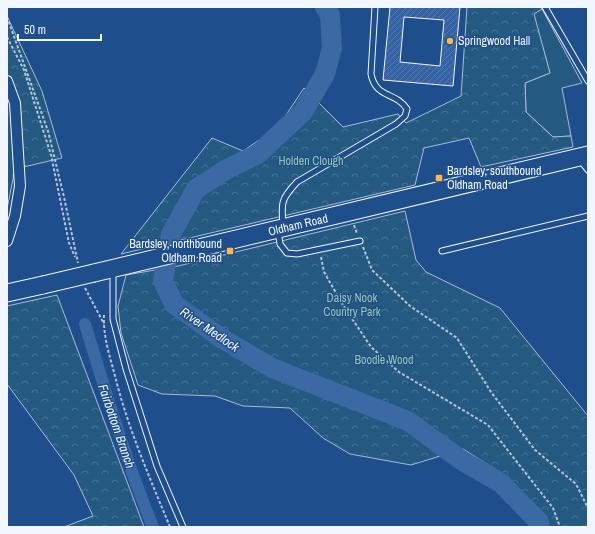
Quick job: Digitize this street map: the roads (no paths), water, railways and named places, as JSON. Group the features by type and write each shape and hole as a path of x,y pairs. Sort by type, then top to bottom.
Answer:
{"highway":[{"name":"Oldham Road","path":"7,293 86,276 121,266 348,213 585,161"}],"street":[{"path":"7,81 15,103 20,186 15,216 7,241"}],"lane":[{"path":"360,241 297,254 286,253 280,244 280,229 282,206 286,193 297,182 396,124 405,116 407,109 403,103 381,92 373,82 371,74 375,7"},
{"path":"545,7 588,81"},
{"path":"442,251 588,216"},
{"path":"121,266 114,319 126,368 157,466 183,527"}],"waterway":[{"name":"River Medlock","path":"325,7 330,15 332,48 325,74 303,112 258,154 227,169 196,189 171,234 163,281 174,304 221,338 272,368 408,421 461,460 501,483 539,522 540,527"},
{"name":"Fairbottom Branch","path":"85,324 125,452 153,527"}],"place":[{"name":"Springwood Hall","path":"450,41"},
{"name":"Bardsley, southbound Oldham Road","path":"439,178"},
{"name":"Bardsley, northbound Oldham Road","path":"230,251"}],"park label":[{"name":"Holden Clough","path":"311,161"},
{"name":"Daisy Nook Country Park","path":"352,305"},
{"name":"Boodle Wood","path":"384,360"}]}
